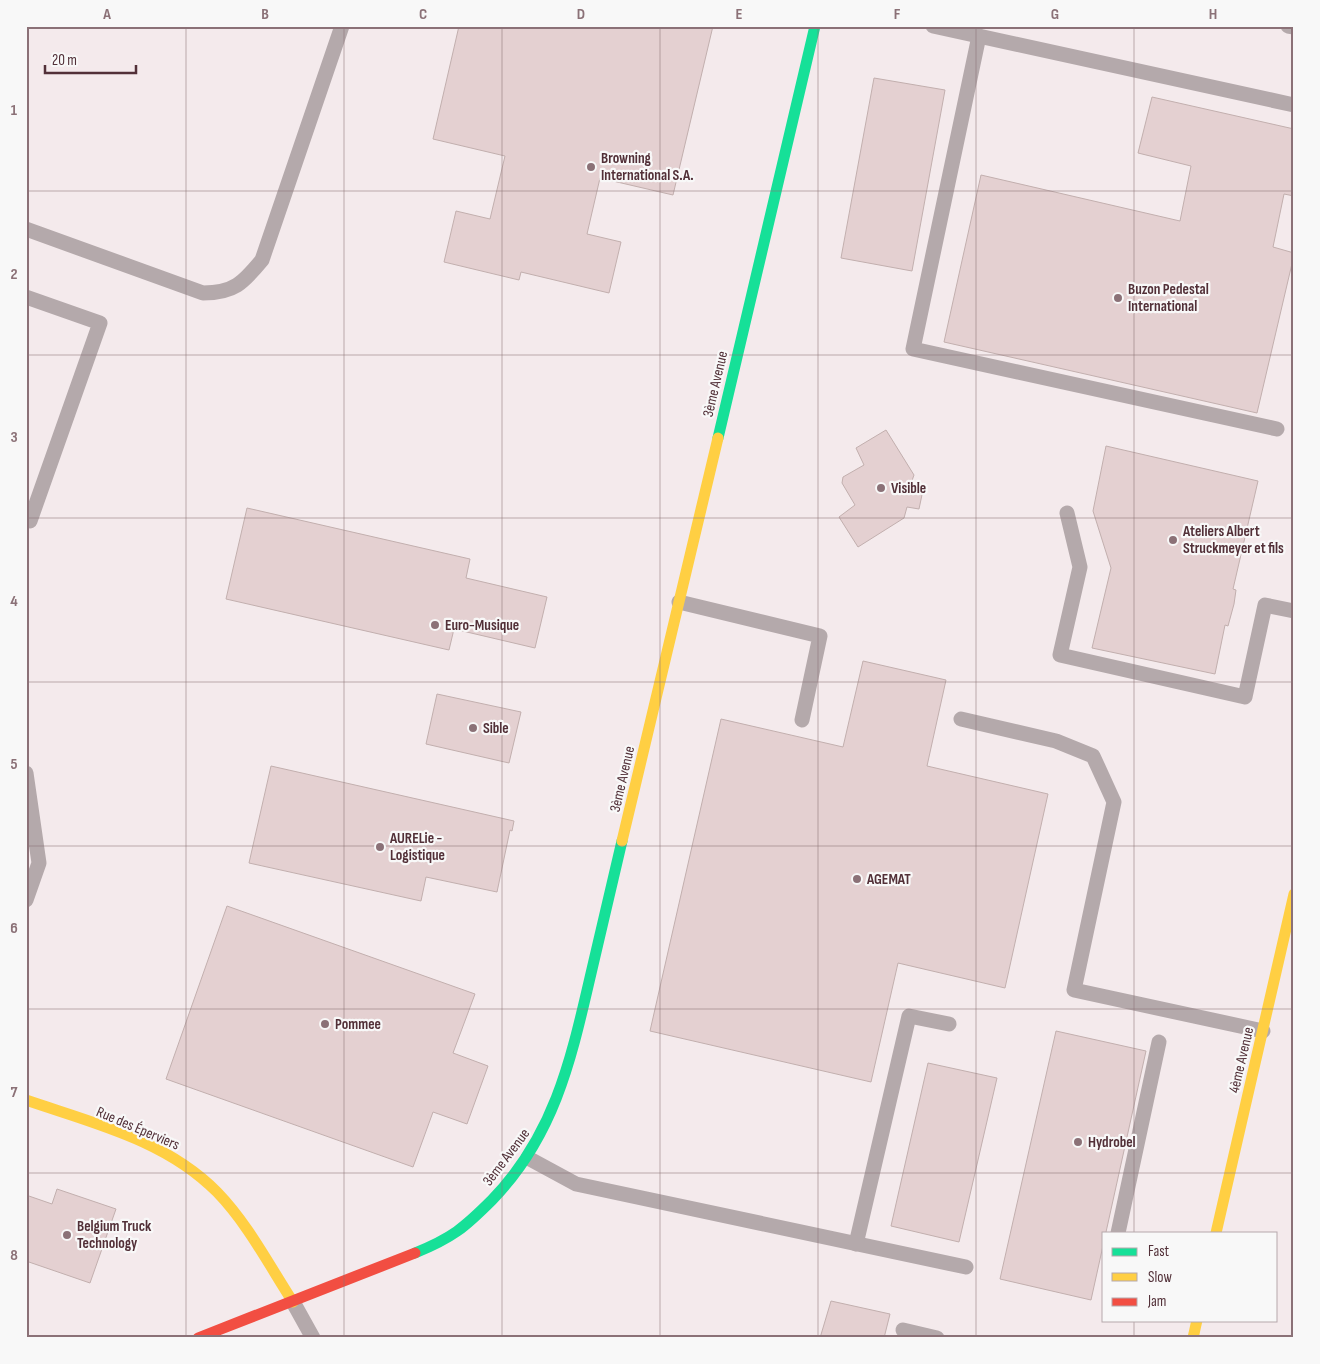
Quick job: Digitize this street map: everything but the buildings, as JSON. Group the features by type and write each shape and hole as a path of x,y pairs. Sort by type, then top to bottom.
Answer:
{"street":[{"name":"3ème Avenue","path":"198,1338 424,1249 461,1231 500,1193 528,1158 548,1124 562,1089 573,1050 815,26"},
{"name":"4ème Avenue","path":"1216,1232 1294,894"},
{"name":"Rue des Éperviers","path":"26,1100 131,1137 188,1167 217,1191 293,1302"},
{"path":"1193,1338 1197,1322"}],"lane":[{"path":"26,229 203,293 221,293 243,283 262,260 342,26"},
{"path":"934,26 1294,105"},
{"path":"1288,26 1294,28"},
{"path":"980,36 914,349 1277,429"},
{"path":"26,297 100,324 30,520 26,519"},
{"path":"1067,513 1080,568 1060,655 1245,697 1265,605 1294,611"},
{"path":"679,602 820,636 802,720"},
{"path":"960,718 1056,741 1092,756 1114,802 1074,990 1263,1031"},
{"path":"26,773 38,863 26,900"},
{"path":"856,1244 909,1016 949,1024"},
{"path":"1118,1232 1159,1042"},
{"path":"528,1158 576,1184 966,1267"},
{"path":"293,1302 313,1338"},
{"path":"903,1330 937,1338"}],"traffic: fast":[{"path":"718,438 815,26"},
{"path":"415,1253 457,1231 492,1200 513,1176 530,1151 544,1125 556,1098 574,1042 622,841"}],"traffic: slow":[{"path":"622,841 718,438"},
{"path":"1216,1232 1294,894"},
{"path":"26,1100 128,1135 152,1146 197,1174 217,1192 239,1217 293,1302"},
{"path":"1193,1338 1197,1322"}],"traffic: jam":[{"path":"198,1338 415,1253"}],"place":[{"name":"Browning International S.A.","path":"591,167"},
{"name":"Buzon Pedestal International","path":"1118,298"},
{"name":"Visible","path":"881,488"},
{"name":"Ateliers Albert Struckmeyer et fils","path":"1173,540"},
{"name":"Euro-Musique","path":"435,625"},
{"name":"Sible","path":"473,728"},
{"name":"AURELie - Logistique","path":"380,847"},
{"name":"AGEMAT","path":"857,879"},
{"name":"Pommee","path":"325,1024"},
{"name":"Hydrobel","path":"1078,1142"},
{"name":"Belgium Truck Technology","path":"67,1235"}]}
